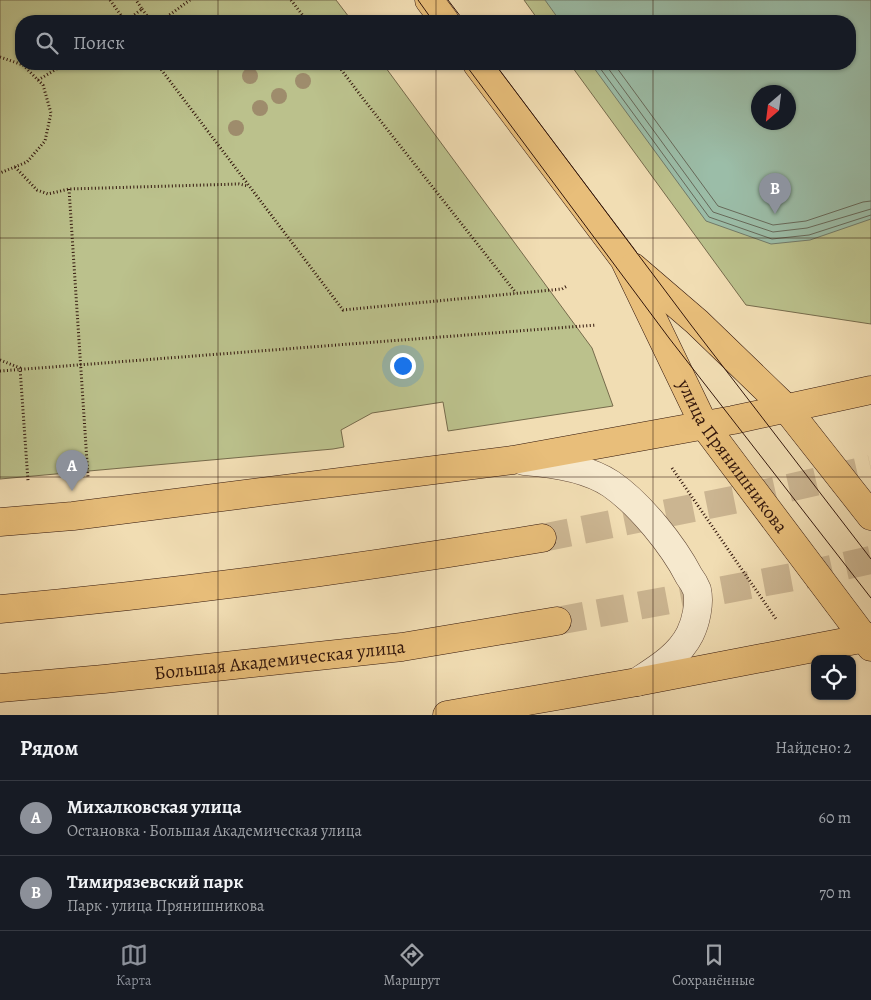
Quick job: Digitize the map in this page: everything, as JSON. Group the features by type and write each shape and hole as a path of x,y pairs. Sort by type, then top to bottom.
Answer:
{"main road":[{"path":"429,0 440,15"},
{"name":"улица Прянишникова","path":"482,70 624,259 704,425 869,641"},
{"name":"улица Прянишникова","path":"624,259 697,322 786,408 871,516"},
{"path":"0,522 73,516 513,460 704,425 871,390"},
{"path":"0,609 96,600 398,562 542,538"},
{"name":"Большая Академическая улица","path":"0,688 104,680 402,647 558,621"},
{"path":"447,715 869,641"}],"street":[{"path":"513,460 550,463 578,469 610,483 652,523 681,561 697,590 697,611 690,634 671,659 637,682"}],"path":[{"path":"110,0 121,15"},
{"path":"136,0 146,15"},
{"path":"169,15 190,0"},
{"path":"291,0 302,15"},
{"path":"134,15 142,9"},
{"path":"0,57 15,62"},
{"path":"0,173 27,162 45,141 51,113 43,85 28,70"},
{"path":"38,80 55,70"},
{"path":"162,70 343,310 516,294 562,289 567,286"},
{"path":"342,70 516,294"},
{"path":"15,167 37,190 48,194 69,189 239,184 249,186"},
{"path":"69,189 88,477"},
{"path":"0,371 596,325"},
{"path":"0,360 20,368"},
{"path":"20,368 28,481"},
{"path":"667,461 779,624"}],"shaded area":[{"path":"0,0 336,0 347,15 15,15 15,70 387,70 592,348 613,406 448,431 443,402 372,413 341,430 344,447 333,449 0,479"},
{"path":"524,0 871,0 871,324 746,305 574,70 856,70 856,15 535,15"}],"water":[{"path":"545,0 871,0 871,219 810,240 771,244 706,221 595,70 856,70 856,15 556,15"}],"tunnel":[{"path":"542,538 753,496 871,469"},
{"path":"557,621 809,574 871,560"}],"tram line":[{"path":"418,0 429,15"},
{"path":"448,0 459,15"},
{"path":"469,70 669,338 871,598"},
{"path":"500,70 691,325 871,559"}],"place":[{"name":"Тимирязевский парк","path":"775,214"},
{"name":"Михалковская улица","path":"72,491"}]}
